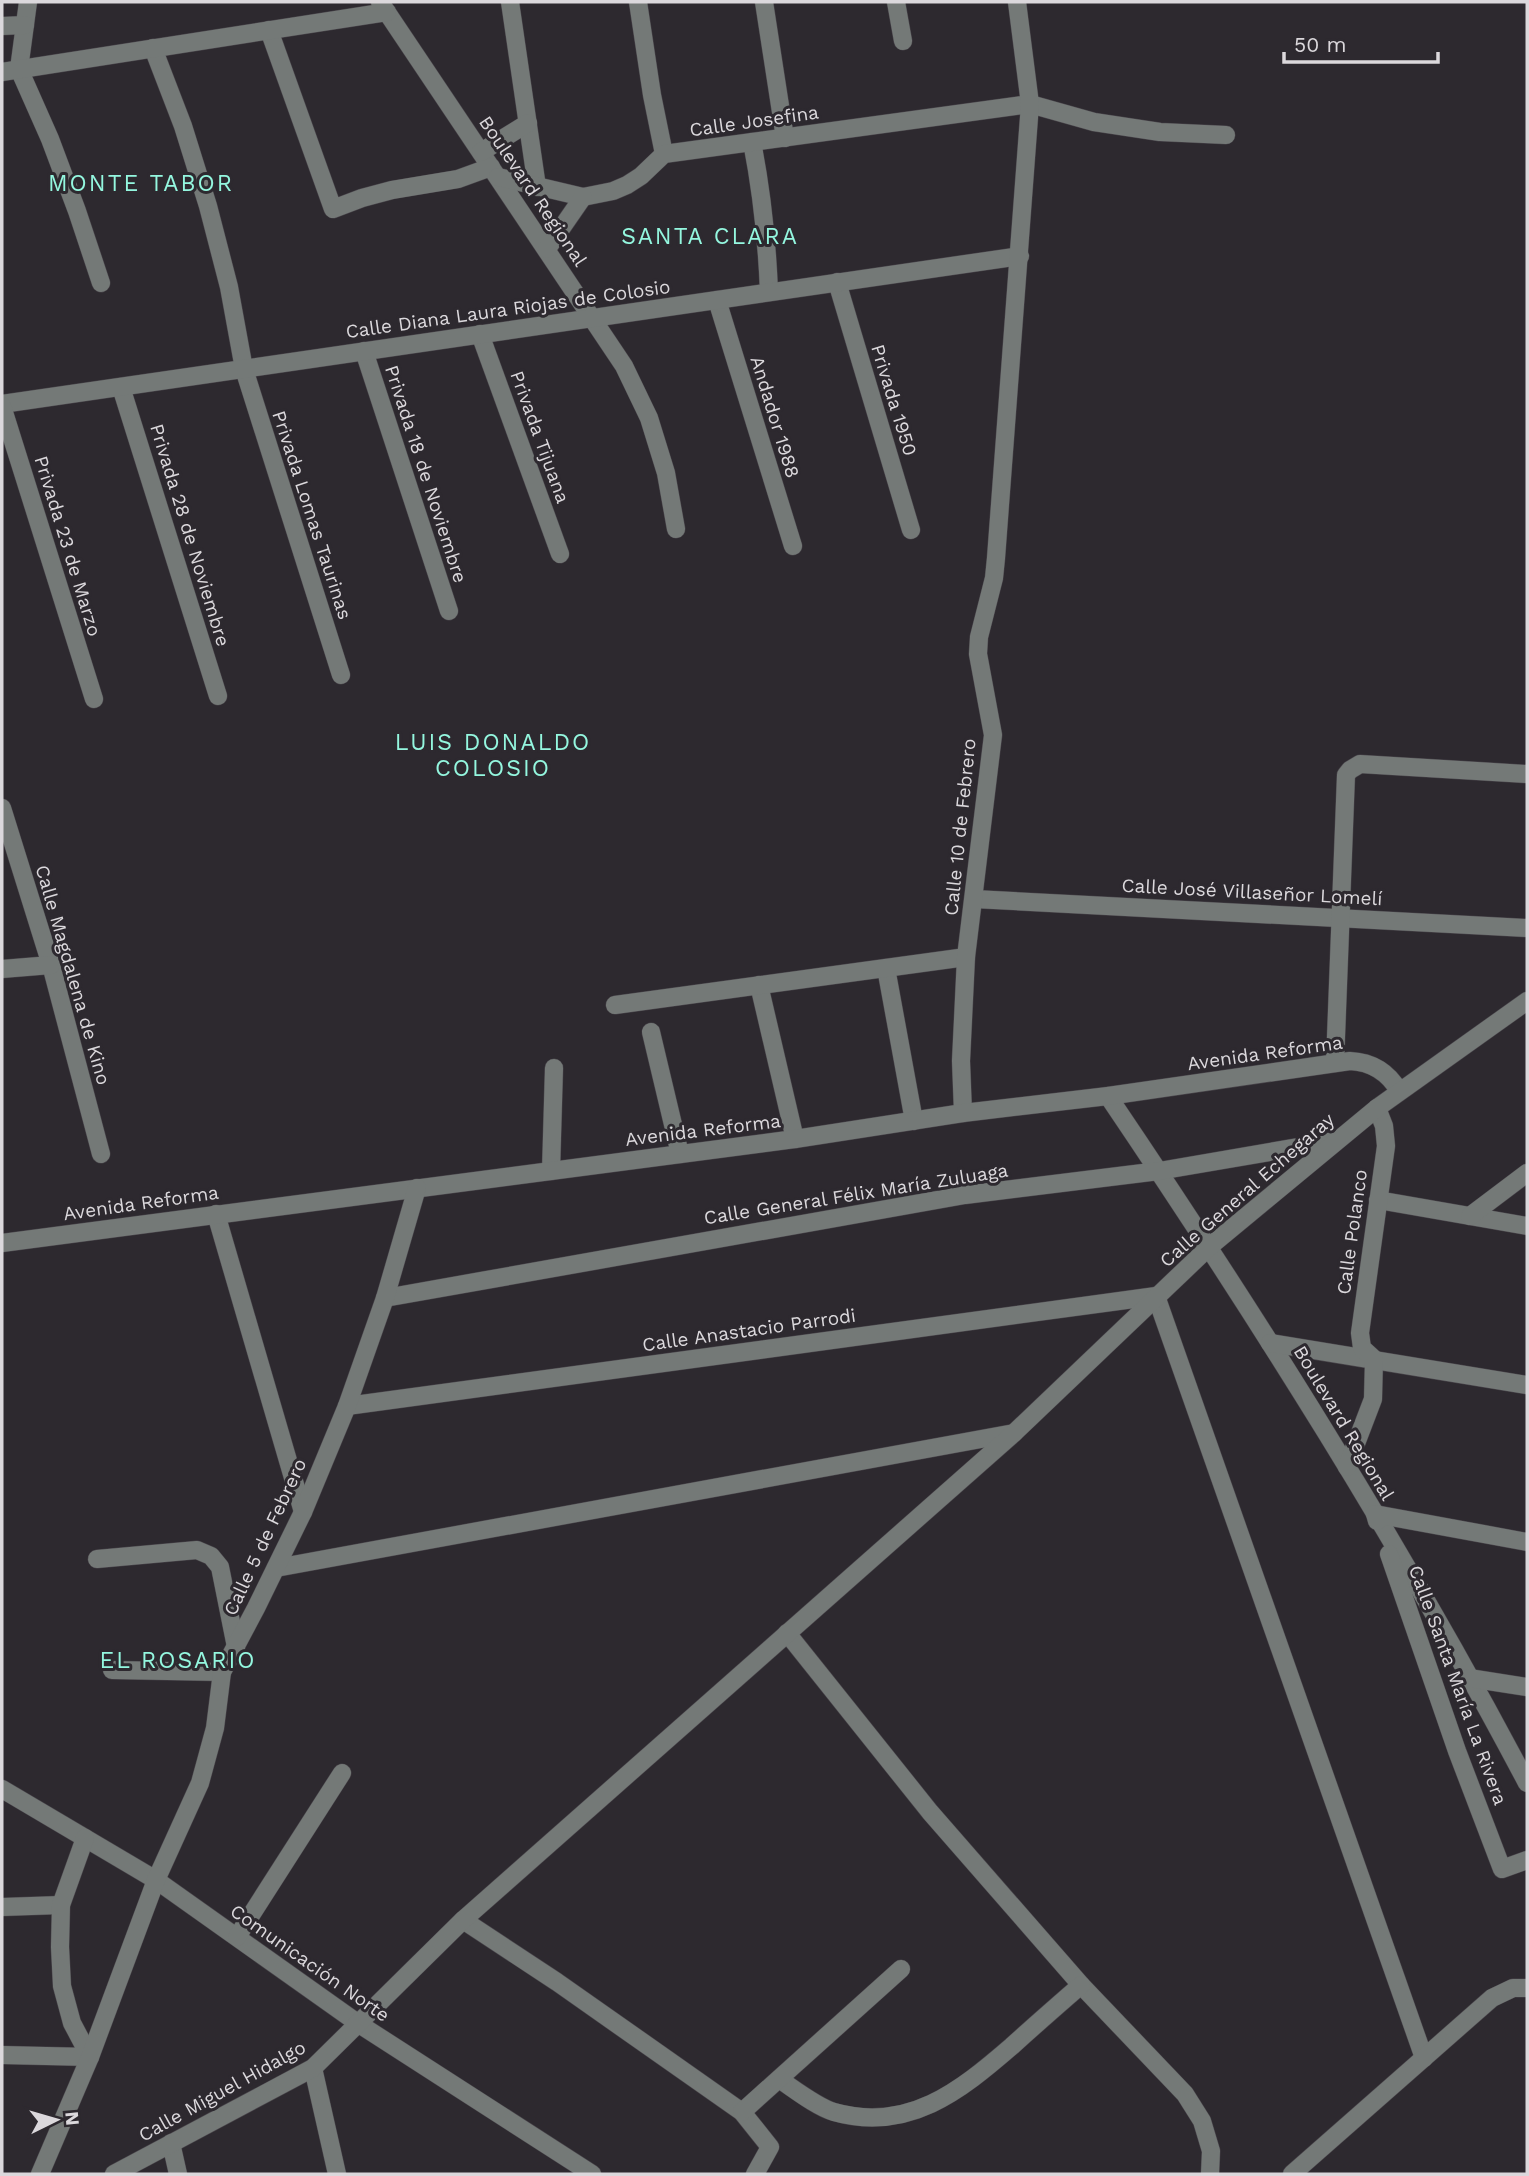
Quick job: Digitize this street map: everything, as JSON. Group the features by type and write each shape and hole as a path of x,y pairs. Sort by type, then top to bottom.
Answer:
{"street":[{"path":"28,2 25,24 10,71 50,139 101,283"},
{"path":"510,2 537,187"},
{"path":"270,30 333,209 392,190 495,172 537,187 583,197 613,191 628,184 653,166 664,154 638,2"},
{"path":"764,2 785,138"},
{"path":"896,2 903,41"},
{"name":"Calle 10 de Febrero","path":"963,1113 961,1048 966,957 993,736 978,646 994,578 1030,104 1017,2"},
{"path":"10,71 270,30 383,7"},
{"name":"Boulevard Regional","path":"383,7 624,366 649,418 666,473 676,529"},
{"path":"2,26 25,24"},
{"name":"Privada Lomas Taurinas","path":"153,48 183,127 208,206 229,287 244,369 341,675"},
{"path":"1030,104 1107,124 1160,132 1226,135"},
{"name":"Calle Josefina","path":"664,154 1030,104"},
{"path":"481,152 528,123"},
{"path":"752,142 762,191 769,292"},
{"path":"547,249 583,197"},
{"name":"Calle Diana Laura Riojas de Colosio","path":"2,405 1020,256"},
{"name":"Privada 1950","path":"837,282 911,530"},
{"name":"Andador 1988","path":"717,300 793,546"},
{"name":"Privada Tijuana","path":"480,334 560,554"},
{"name":"Privada 18 de Noviembre","path":"364,351 449,611"},
{"name":"Privada 28 de Noviembre","path":"121,387 218,696"},
{"name":"Privada 23 de Marzo","path":"2,405 94,699"},
{"path":"1335,1063 1345,780 1350,770 1360,764 1527,774"},
{"name":"Calle Magdalena de Kino","path":"2,807 51,965 101,1154"},
{"name":"Calle José Villaseñor Lomelí","path":"974,899 1527,928"},
{"path":"615,1005 966,957"},
{"path":"2,970 51,965"},
{"path":"886,968 914,1121"},
{"path":"760,985 795,1139"},
{"name":"Calle General Echegaray","path":"787,1633 1014,1433 1209,1247 1377,1108 1527,1001"},
{"path":"651,1032 680,1154"},
{"name":"Avenida Reforma","path":"2,1243 795,1139 963,1113 1108,1096 1335,1063 1357,1062 1372,1066 1390,1079 1399,1091"},
{"path":"551,1171 554,1068"},
{"name":"Boulevard Regional","path":"1108,1096 1209,1247 1347,1467 1526,1780"},
{"name":"Calle Polanco","path":"1374,1359 1362,1348 1360,1334 1385,1146 1384,1126 1377,1108"},
{"name":"Calle General Félix María Zuluaga","path":"385,1298 965,1195 1159,1171 1336,1140"},
{"path":"1470,1216 1527,1173"},
{"name":"Calle 5 de Febrero","path":"40,2174 90,2057 156,1880 200,1783 215,1728 222,1672 303,1512 347,1406 385,1298 417,1188"},
{"path":"1378,1200 1527,1226"},
{"path":"216,1214 303,1512"},
{"path":"1156,1296 1424,2058"},
{"name":"Calle Anastacio Parrodi","path":"347,1406 1156,1296"},
{"path":"1270,1343 1527,1385"},
{"path":"1347,1467 1373,1399 1374,1359"},
{"path":"276,1568 1014,1433"},
{"path":"1375,1514 1527,1542"},
{"name":"Calle Santa María La Rivera","path":"1375,1514 1457,1751 1502,1869 1527,1860"},
{"path":"97,1559 197,1550 211,1556 220,1567 236,1647"},
{"path":"787,1633 930,1812 1081,1985 1185,2094 1202,2121 1211,2151 1210,2174"},
{"name":"Calle Miguel Hidalgo","path":"114,2174 313,2068 463,1920 787,1633"},
{"path":"112,1670 222,1672"},
{"path":"1469,1678 1527,1687"},
{"path":"237,1937 342,1773"},
{"name":"Comunicación Norte","path":"2,1789 156,1880 359,2024 592,2174"},
{"path":"2,2055 90,2057 72,2023 62,1986 60,1947 61,1905 85,1838"},
{"path":"2,1907 61,1905"},
{"path":"463,1920 742,2112 770,2147 755,2174"},
{"path":"742,2112 901,1969"},
{"path":"779,2079 831,2111 863,2118 897,2116 947,2097 977,2076 1081,1985"},
{"path":"1292,2174 1492,1998 1513,1988 1527,1988"},
{"path":"313,2068 337,2174"},
{"path":"171,2143 178,2174"}],"district":[{"name":"MONTE TABOR","path":"141,183"},
{"name":"SANTA CLARA","path":"710,236"},
{"name":"LUIS DONALDO COLOSIO","path":"493,755"},
{"name":"EL ROSARIO","path":"178,1660"}]}
